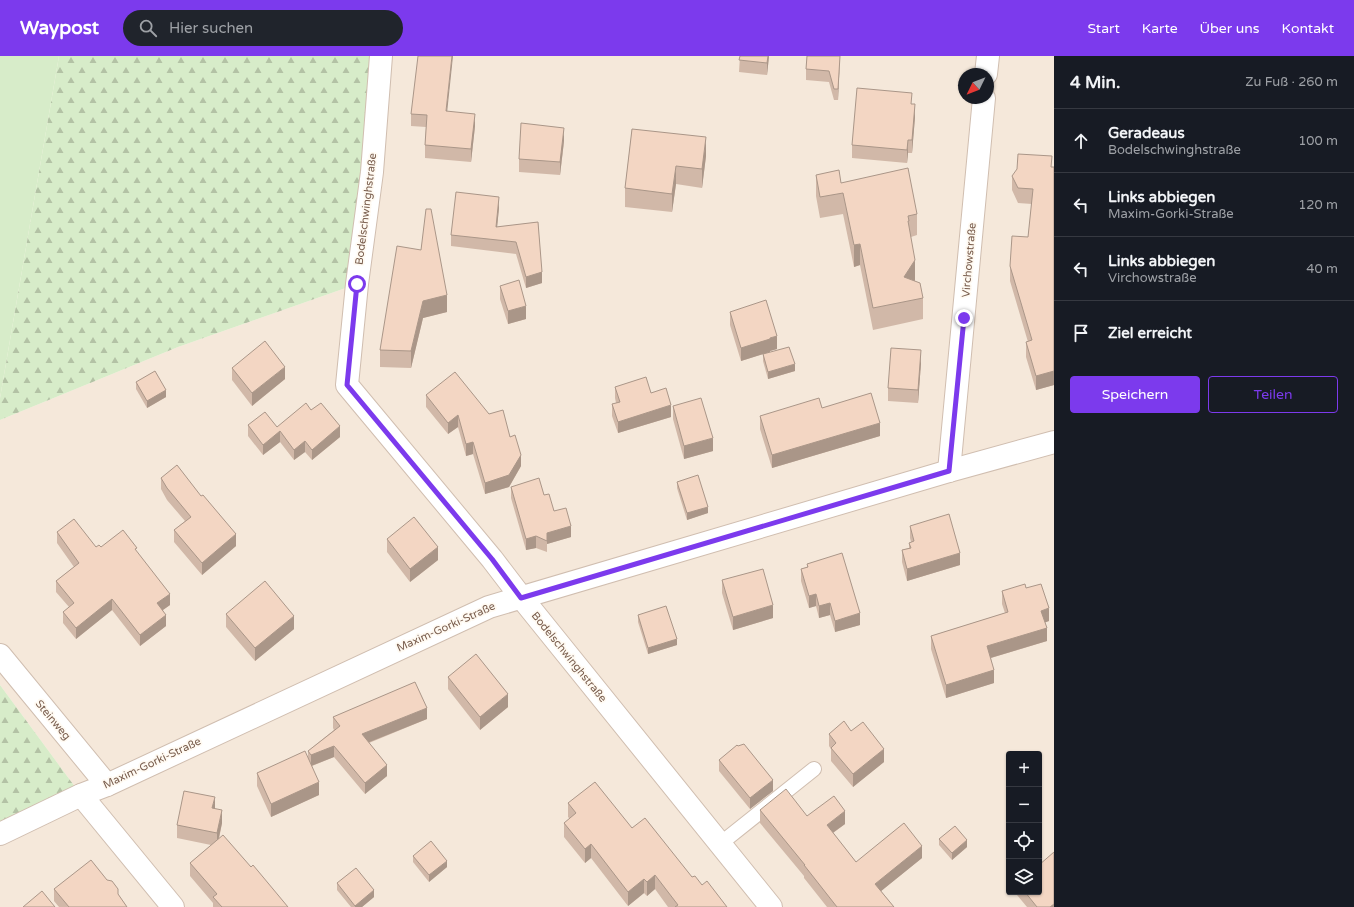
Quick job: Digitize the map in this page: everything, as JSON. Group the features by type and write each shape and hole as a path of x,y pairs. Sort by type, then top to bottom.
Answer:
{"street":[{"name":"Bodelschwinghstraße","path":"381,56 372,172 357,284 347,385 492,559 521,598 771,907"},
{"path":"987,68 988,56"},
{"name":"Virchowstraße","path":"949,471 983,104"},
{"name":"Maxim-Gorki-Straße","path":"0,834 489,606 521,598 949,471 1054,442"},
{"name":"Steinweg","path":"0,655 107,785"},
{"path":"81,795 173,907"}],"lane":[{"path":"720,844 814,769"}],"shaded area":[{"path":"381,56 1054,56 1054,907 0,907 0,834 81,795 0,685 0,420 178,347 357,284"}],"green space":[{"path":"0,56 59,56 0,398"},
{"path":"59,56 381,56 357,284 178,347 0,420 0,398"},
{"path":"0,685 81,795 0,834"}],"building":[{"path":"418,56 452,56 446,111 475,114 471,149 425,145 427,115 411,114"},
{"path":"740,56 768,56 767,63 739,60"},
{"path":"807,56 840,56 838,89 834,89 829,71 806,69"},
{"path":"857,88 912,93 911,104 915,104 912,140 908,140 907,150 852,145"},
{"path":"521,123 564,128 560,162 519,159"},
{"path":"632,129 706,137 702,169 676,166 672,194 625,188"},
{"path":"1018,154 1052,156 1051,167 1054,167 1054,371 1036,376 1026,342 1032,340 1010,266 1012,236 1028,237 1033,189 1018,188 1012,176 1017,169"},
{"path":"908,168 917,214 908,216 915,260 904,277 920,283 923,298 873,308 860,244 854,245 843,193 820,197 816,175 839,170 841,183"},
{"path":"456,192 499,197 496,227 538,222 542,272 526,277 516,242 451,235"},
{"path":"426,209 431,209 447,295 423,301 411,351 380,350 397,246 421,250"},
{"path":"519,280 526,306 508,311 500,286"},
{"path":"766,300 777,336 741,348 730,312"},
{"path":"265,341 285,367 252,393 232,368"},
{"path":"789,347 795,364 768,372 763,354"},
{"path":"891,348 921,350 918,390 888,388"},
{"path":"155,371 166,390 147,401 136,382"},
{"path":"455,372 489,414 503,410 510,437 515,435 521,455 509,475 485,483 473,442 466,444 458,415 448,423 426,395"},
{"path":"646,377 651,393 666,388 671,405 618,422 612,404 620,402 615,387"},
{"path":"871,393 880,423 772,455 760,416 819,398 822,408"},
{"path":"701,398 713,438 684,446 673,406"},
{"path":"306,403 311,410 321,403 340,426 312,450 305,441 294,450 280,431 263,445 248,425 265,412 277,427"},
{"path":"177,465 201,496 203,495 236,534 202,563 174,530 191,517 167,488 161,478"},
{"path":"698,475 708,507 687,513 677,482"},
{"path":"539,478 544,495 549,494 554,511 566,508 571,526 547,533 547,541 536,536 526,539 511,487"},
{"path":"949,514 960,553 907,569 902,550 911,548 909,543 914,541 910,526"},
{"path":"414,517 438,547 410,569 387,539"},
{"path":"74,519 96,547 99,545 101,547 123,530 137,548 135,549 170,594 157,603 166,615 140,635 112,599 76,628 63,612 74,603 56,581 79,563 57,532"},
{"path":"842,553 860,613 835,621 830,603 819,606 816,594 809,596 801,569 808,567 807,564"},
{"path":"763,569 773,605 733,617 722,580"},
{"path":"265,581 294,616 255,648 226,614"},
{"path":"1025,584 1026,588 1041,584 1049,608 1041,611 1047,628 987,646 994,670 946,685 931,636 1008,612 1002,591"},
{"path":"666,606 677,639 648,648 638,615"},
{"path":"476,654 508,694 480,717 448,677"},
{"path":"415,682 427,708 362,734 387,765 365,783 334,746 311,755 308,751 340,726 333,717"},
{"path":"844,721 851,731 863,722 884,749 853,774 831,748 836,743 829,734"},
{"path":"744,744 773,780 750,798 719,760 737,745"},
{"path":"305,751 319,782 271,804 257,773"},
{"path":"595,782 632,828 645,818 692,877 695,876 702,885 707,881 727,907 675,907 678,905 655,875 647,882 644,879 628,892 591,844 585,849 564,823 576,813 568,803"},
{"path":"786,789 807,816 834,796 845,811 827,825 856,862 904,823 922,846 875,884 894,907 837,907 760,810"},
{"path":"184,791 215,797 212,808 222,810 217,833 177,825"},
{"path":"955,826 967,840 952,853 939,839"},
{"path":"223,835 251,867 253,865 288,907 222,907 213,897 217,894 190,863"},
{"path":"431,841 447,861 429,875 413,856"},
{"path":"1054,852 1054,904 1050,907 1037,907 1027,895 1042,895 1042,862"},
{"path":"91,860 107,880 112,881 118,889 118,894 127,907 69,907 54,889"},
{"path":"356,868 374,890 355,906 337,883"},
{"path":"42,891 55,907 23,907"}],"route":[{"path":"357,284 347,385 492,559 521,598 949,471 964,318"}]}
